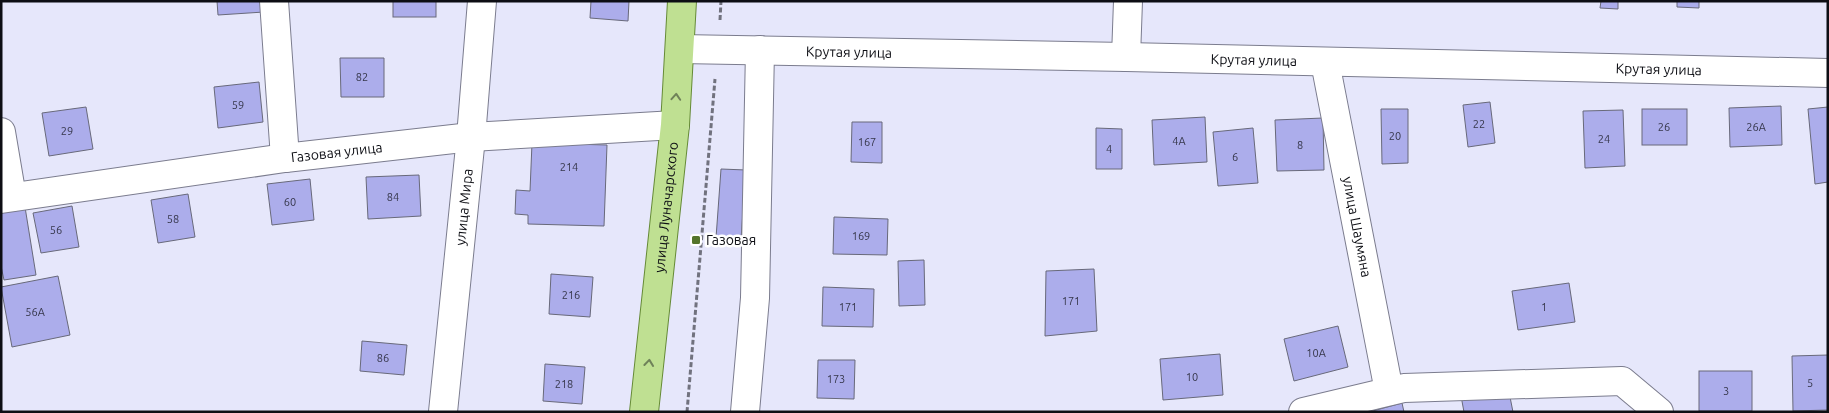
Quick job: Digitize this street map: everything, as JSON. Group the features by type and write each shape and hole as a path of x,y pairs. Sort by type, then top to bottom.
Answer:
{"main road":[{"name":"улица Луначарского","path":"644,412 675,125 682,1"}],"street":[{"path":"274,1 285,158"},
{"name":"улица Мира","path":"443,412 471,137 482,1"},
{"path":"1126,57 1128,1"},
{"name":"Крутая улица","path":"680,49 1828,73"},
{"path":"745,412 755,298 760,50"},
{"name":"улица Шаумяна","path":"1325,62 1389,390"},
{"name":"Газовая улица","path":"7,198 285,158 471,137 675,125"},
{"path":"1,132 7,198"},
{"path":"1303,412 1389,390 1404,388 1622,381 1659,412"}],"path":[{"path":"687,412 721,1"}],"building":[{"path":"217,1 264,1 264,12 218,15"},
{"path":"393,1 436,1 436,17 393,17"},
{"path":"591,1 629,1 628,21 590,18"},
{"path":"1601,1 1618,1 1618,9 1600,8"},
{"path":"1677,1 1699,1 1699,8 1677,7"},
{"path":"340,58 384,58 384,97 341,97"},
{"path":"259,82 263,122 218,128 214,87"},
{"path":"1490,102 1495,143 1468,147 1463,105"},
{"path":"1781,106 1782,145 1730,147 1729,108"},
{"path":"86,107 93,149 49,156 42,113"},
{"path":"1828,107 1828,182 1815,184 1808,109"},
{"path":"1381,109 1408,109 1408,163 1382,164"},
{"path":"1642,109 1687,109 1687,145 1642,145"},
{"path":"1623,110 1625,166 1585,168 1583,111"},
{"path":"1205,117 1207,162 1154,165 1152,120"},
{"path":"1323,118 1324,170 1277,171 1275,120"},
{"path":"852,122 882,122 882,163 851,162"},
{"path":"1096,128 1122,129 1122,169 1096,169"},
{"path":"1253,128 1258,183 1218,186 1213,132"},
{"path":"532,143 607,145 604,226 528,224 528,215 515,214 516,190 530,191"},
{"path":"721,169 746,170 741,239 716,238"},
{"path":"419,175 421,216 368,219 366,177"},
{"path":"310,179 314,220 272,225 267,184"},
{"path":"188,194 195,237 158,243 151,200"},
{"path":"72,206 79,247 41,253 33,213"},
{"path":"25,207 36,275 4,280 1,266 1,212"},
{"path":"834,217 888,219 887,255 833,254"},
{"path":"924,260 925,305 899,306 898,261"},
{"path":"1094,269 1097,331 1045,336 1046,271"},
{"path":"551,274 593,277 590,317 549,314"},
{"path":"58,276 70,335 12,347 1,287"},
{"path":"1569,283 1575,322 1518,330 1512,291"},
{"path":"823,287 874,289 873,327 822,326"},
{"path":"1338,326 1348,367 1294,381 1284,339"},
{"path":"362,341 407,345 404,375 360,371"},
{"path":"1220,354 1223,395 1163,400 1160,359"},
{"path":"1828,355 1828,410 1793,411 1792,356"},
{"path":"818,360 855,360 854,399 817,398"},
{"path":"545,364 585,367 582,404 543,401"},
{"path":"1699,371 1752,371 1752,411 1699,411"},
{"path":"1508,387 1513,412 1464,412 1461,396"},
{"path":"1402,403 1404,412 1369,412"}],"place":[{"name":"Газовая","path":"696,240"}]}
